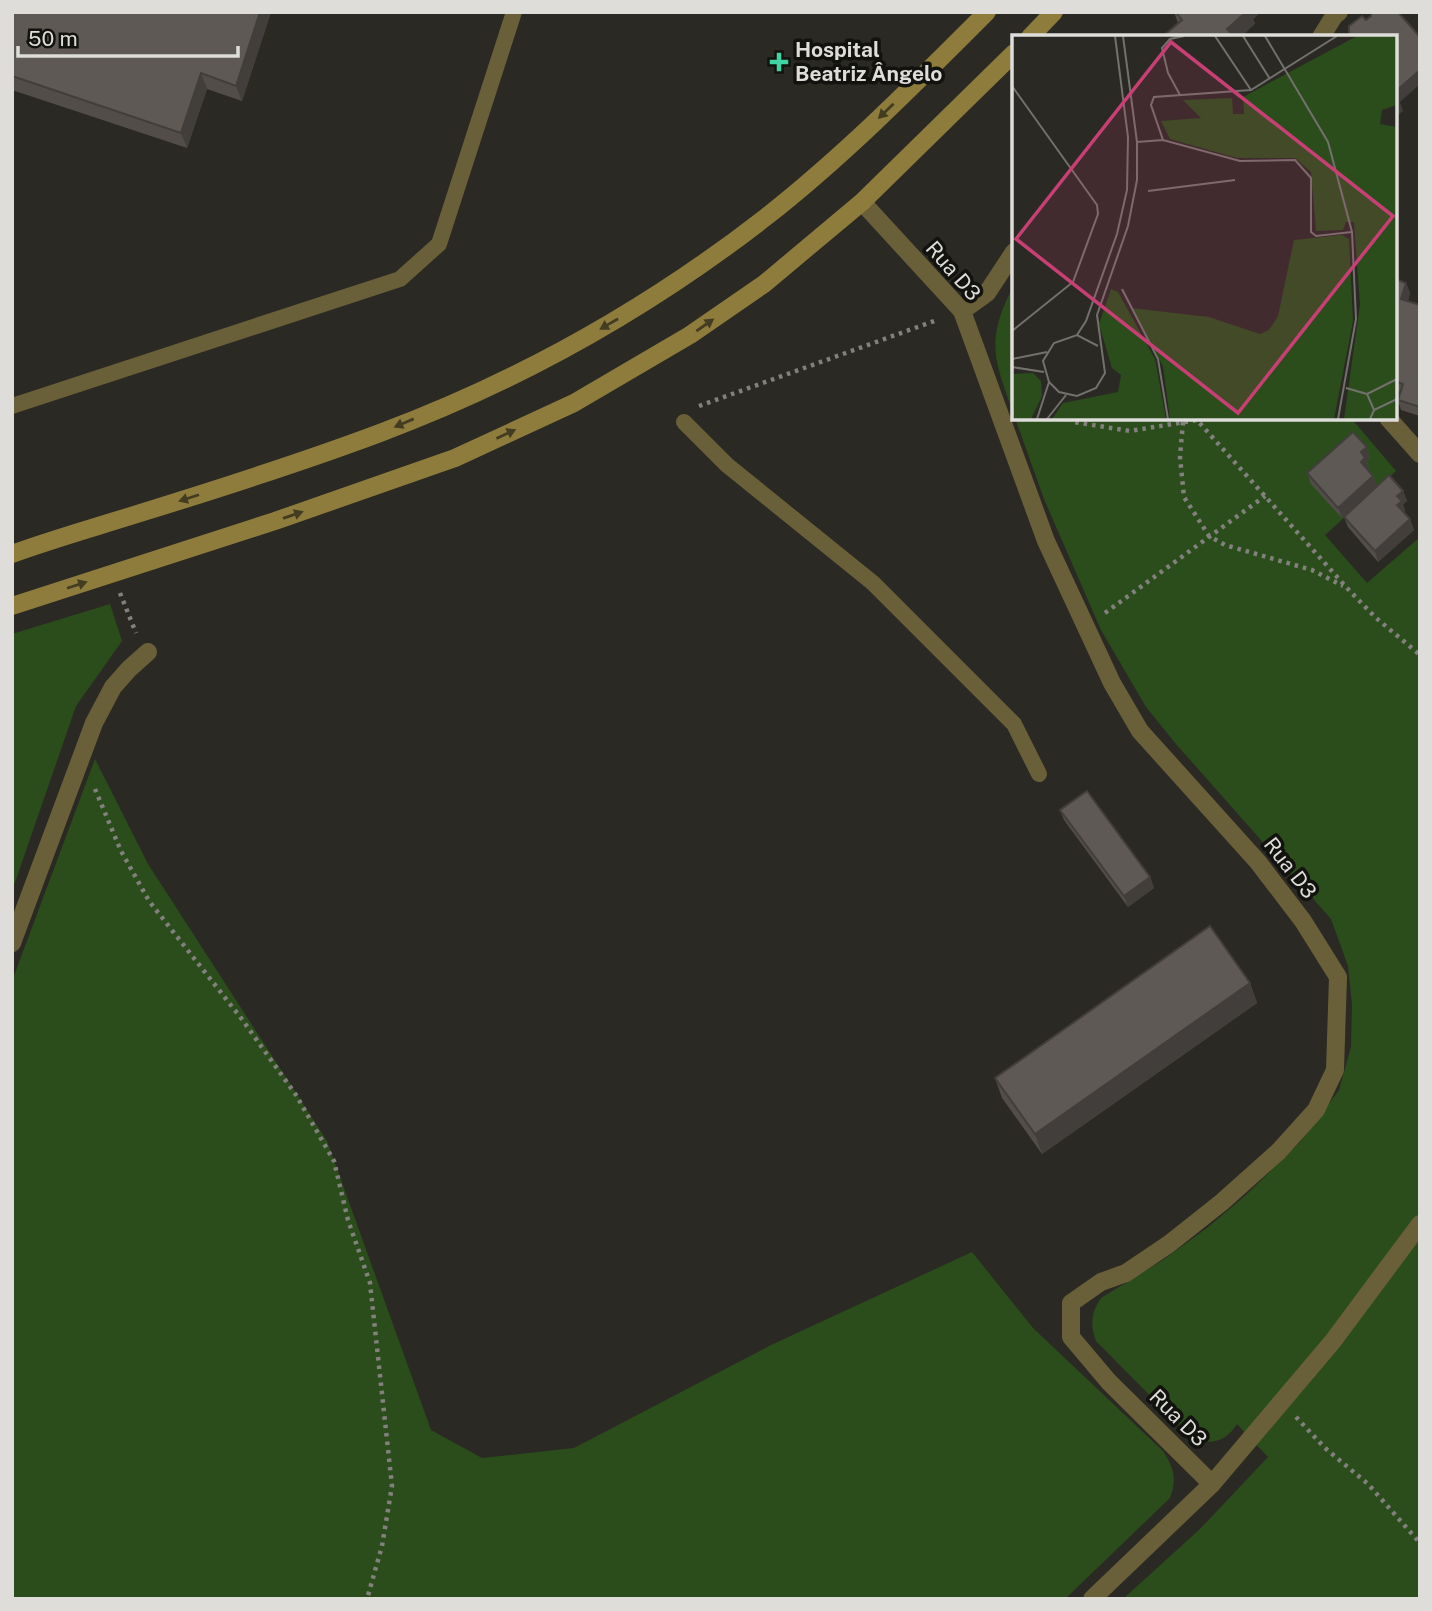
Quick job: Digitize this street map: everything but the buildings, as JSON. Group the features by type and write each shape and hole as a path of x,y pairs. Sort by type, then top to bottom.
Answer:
{"main road":[{"path":"12,554 191,498 381,433 506,380 609,325 713,257 768,215 856,140 987,12"},
{"path":"1032,35 1054,12"},
{"path":"12,606 275,521 455,458 574,403 690,335 764,284 862,202 1012,56"}],"street":[{"path":"1322,35 1339,12"},
{"name":"Rua D3","path":"862,202 962,311 1046,541 1111,683 1140,731 1258,862 1303,921 1338,977 1335,1070 1316,1110 1279,1151 1223,1202 1126,1273 1101,1282 1072,1303 1071,1337 1109,1382 1212,1484"},
{"path":"962,311 987,293 1012,255"},
{"path":"1390,420 1420,453"},
{"path":"12,943 94,723 113,687 128,669 148,652"},
{"path":"1092,1599 1212,1484 1333,1341 1420,1224"}],"lane":[{"path":"12,406 400,279 439,244 514,12"},
{"path":"684,422 727,465 883,593 1014,724 1039,774"}],"path":[{"path":"684,422 687,410 962,311"},
{"path":"1070,420 1130,430 1197,420 1347,588 1375,617 1420,655"},
{"path":"1183,422 1180,457 1184,497 1209,537 1225,545 1312,570 1347,588"},
{"path":"1085,628 1265,496"},
{"path":"112,573 141,644 148,652"},
{"path":"75,770 89,776 121,850 149,901 241,1018 296,1095 334,1161 348,1220 370,1283 392,1486 382,1546 367,1599"},
{"path":"1282,1402 1325,1448 1368,1484 1420,1544"}],"green space":[{"path":"1012,289 1012,408 1001,378 996,350 996,335"},
{"path":"1016,420 1353,420 1396,471 1325,535 1367,583 1420,537 1420,1599 1123,1599 1201,1528 1268,1457 1237,1424 1228,1435 1217,1441 1191,1437 1096,1341 1093,1314 1101,1298 1163,1260 1207,1228 1246,1195 1300,1142 1339,1090 1351,1047 1352,1004 1348,966 1331,919 1146,707 1101,630 1044,499"},
{"path":"110,604 122,641 76,706 12,891 12,634"},
{"path":"95,759 148,864 327,1141 431,1430 482,1458 574,1448 771,1345 972,1252 1033,1328 1163,1451 1173,1474 1170,1498 1065,1599 12,1599 12,981"}],"place":[{"name":"Hospital Beatriz Ângelo","path":"779,62"}]}
